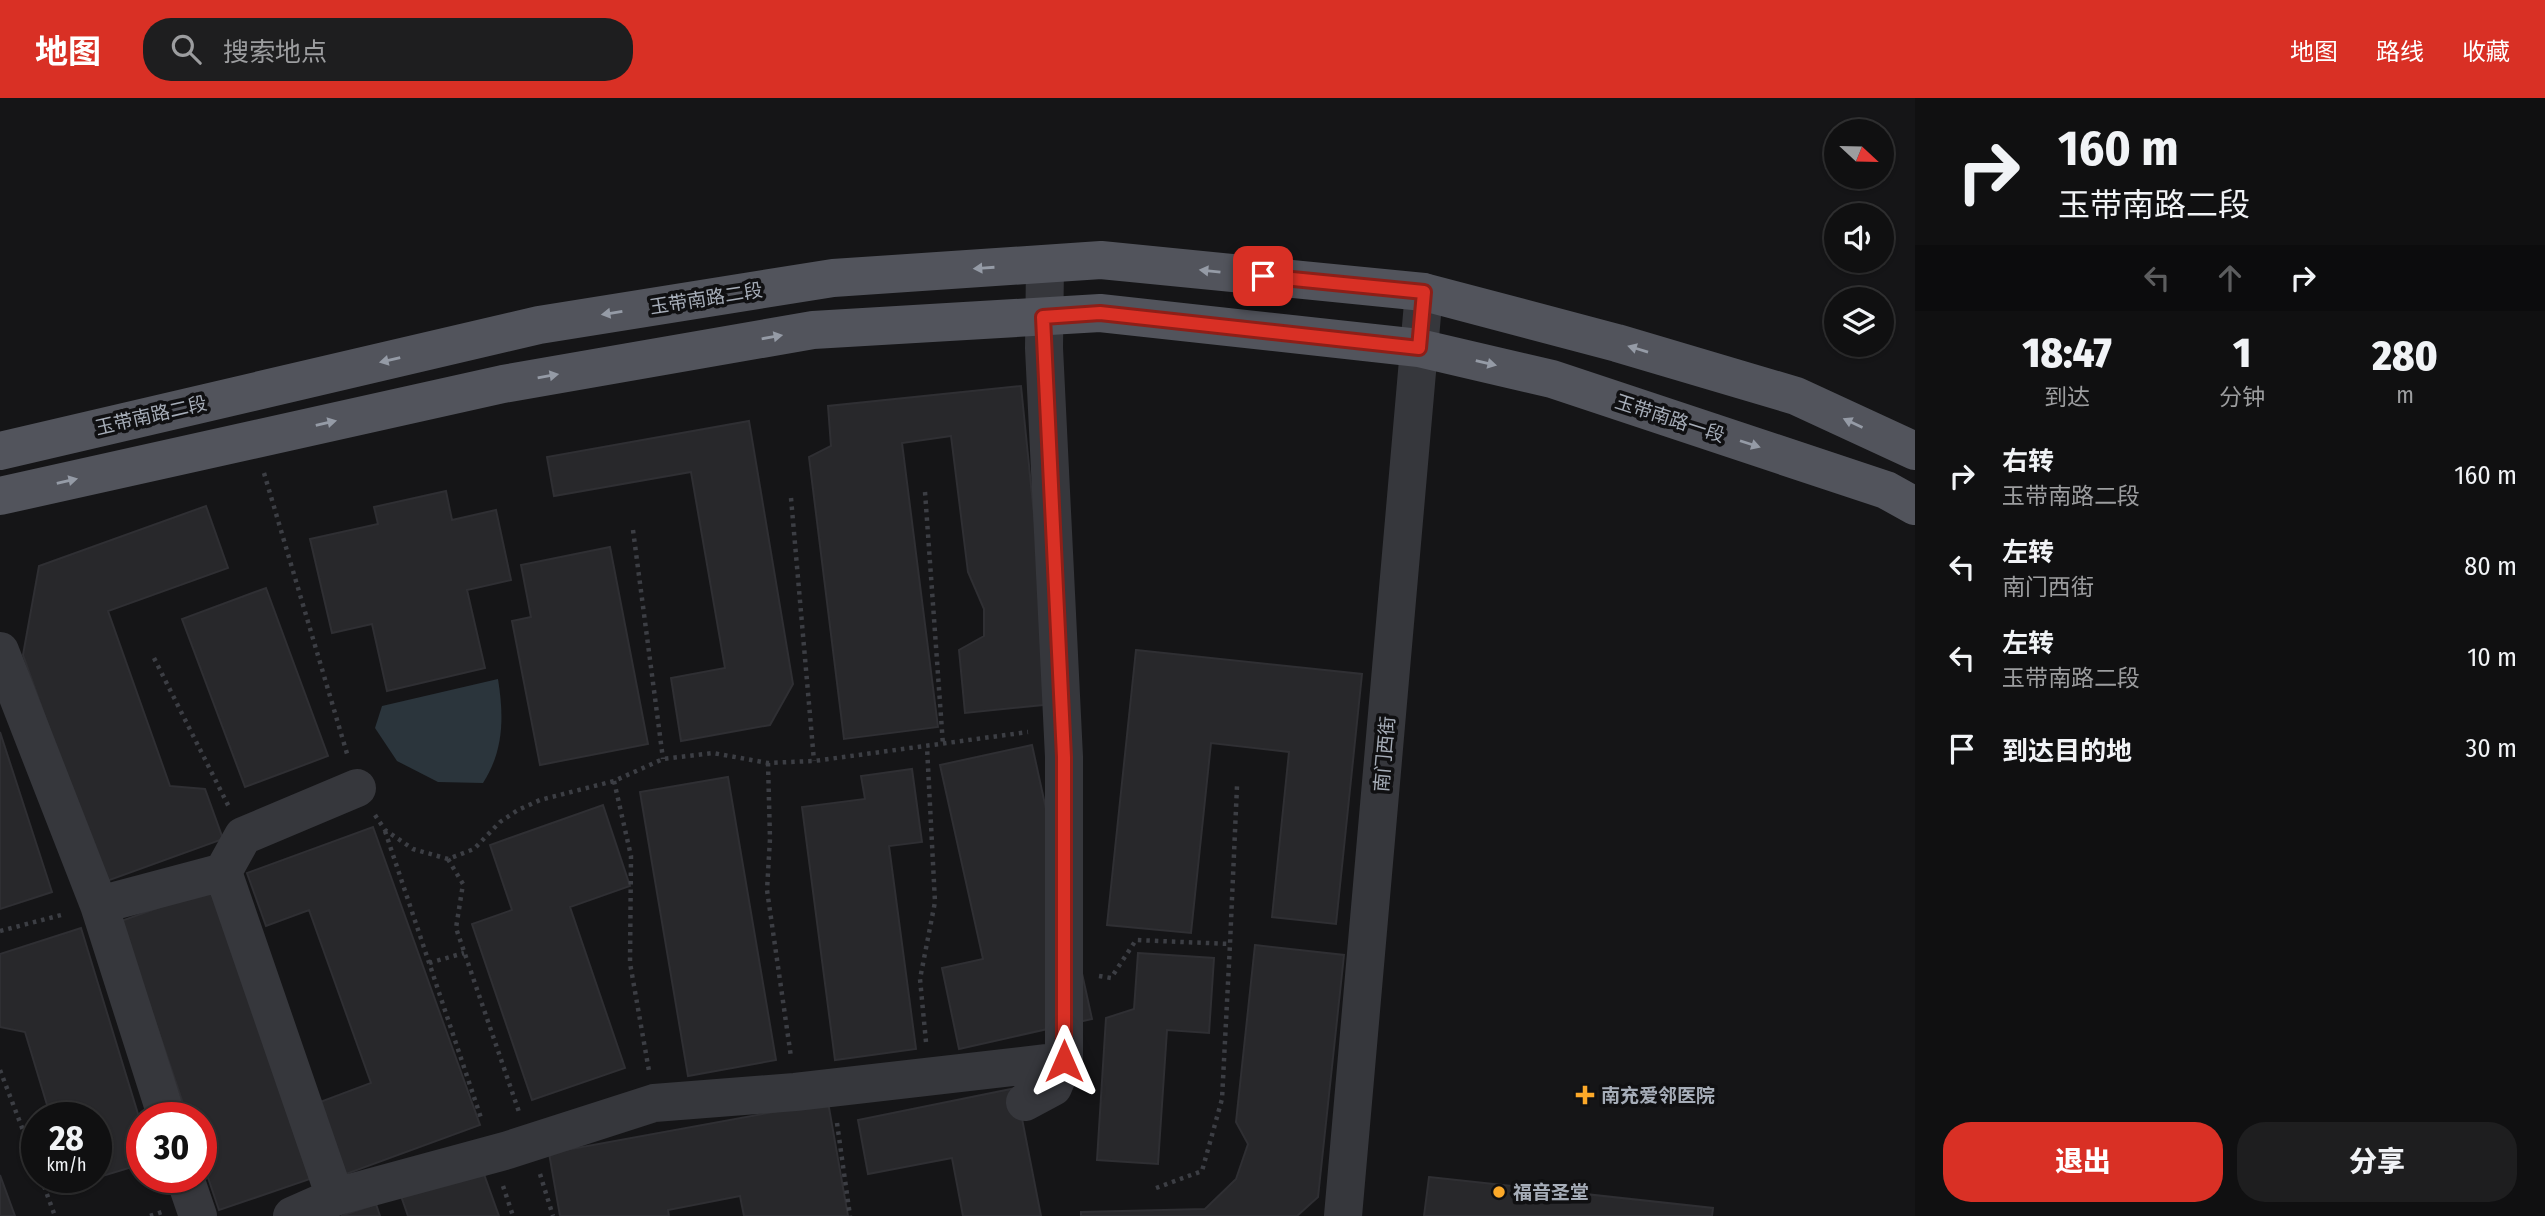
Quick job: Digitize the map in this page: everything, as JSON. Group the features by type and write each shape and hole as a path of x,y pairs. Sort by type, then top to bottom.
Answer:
{"main road":[{"name":"玉带南路二段","path":"0,450 539,325 833,278 1101,260 1424,292"},
{"path":"1424,292 1617,343 1796,397 1915,451"},
{"path":"0,496 503,384 813,330 1100,313 1419,348"},
{"name":"玉带南路一段","path":"1419,348 1552,379 1886,490 1915,506"}],"street":[{"path":"1025,1102 1053,1087 1064,1061 1063,726 1043,317 1045,264"},
{"name":"南门西街","path":"1343,1216 1424,292"},
{"path":"0,651 99,905 162,1102"},
{"path":"99,905 223,872 243,836 357,788"},
{"path":"223,872 335,1197"},
{"path":"292,1216 335,1197 493,1154 654,1103 814,1090 1064,1061"},
{"path":"190,1193 198,1216"}],"path":[{"path":"259,438 261,464 357,788 384,830 493,1154"},
{"path":"925,492 943,745"},
{"path":"791,498 814,761"},
{"path":"634,530 663,759"},
{"path":"154,658 243,836"},
{"path":"384,830 412,849 448,859 474,849 500,822 518,810 540,800 614,781 663,759 713,753 768,762 814,761 943,745 1063,726"},
{"path":"927,747 935,902 920,979 928,1075"},
{"path":"768,762 770,839 767,890 814,1090 850,1216"},
{"path":"614,781 631,856 630,962 654,1103"},
{"path":"1156,1188 1202,1171 1222,1099 1237,786"},
{"path":"448,859 463,884 456,928 530,1143"},
{"path":"0,931 99,905"},
{"path":"1064,970 1111,978 1136,940 1230,944"},
{"path":"429,963 464,953"},
{"path":"0,1070 21,1125"},
{"path":"47,1193 55,1216"}],"shaded area":[{"path":"498,679 501,733 495,758 483,783 438,782 397,761 375,728 382,706"}],"building":[{"path":"1021,386 1053,704 965,713 959,650 984,636 984,609 968,572 951,436 902,443 938,727 844,739 809,457 831,446 828,406"},
{"path":"749,421 793,684 770,725 681,741 671,678 725,668 691,472 554,496 547,457"},
{"path":"446,491 452,520 496,510 511,580 467,590 485,668 387,691 372,624 332,633 310,539 378,524 374,507"},
{"path":"206,506 228,568 108,611 170,786 205,789 223,839 104,882 23,655 39,566"},
{"path":"610,547 648,744 540,765 512,621 531,617 521,565"},
{"path":"266,588 328,756 245,787 182,619"},
{"path":"1136,650 1362,674 1336,924 1272,917 1289,752 1211,743 1191,933 1107,925"},
{"path":"0,732 52,892 0,909"},
{"path":"1032,745 1092,1019 959,1049 942,968 983,959 940,765"},
{"path":"912,769 922,842 889,846 916,1049 835,1060 802,807 865,799 861,776"},
{"path":"728,777 776,1060 688,1076 640,792"},
{"path":"603,805 630,886 570,907 625,1068 532,1100 472,924 512,910 490,845"},
{"path":"373,827 480,1125 346,1174 320,1102 371,1083 309,910 266,926 247,873"},
{"path":"211,889 310,1179 219,1210 213,1193 217,1193 217,1102 183,1102 121,921"},
{"path":"81,928 134,1102 126,1102 126,1169 112,1173 112,1102 46,1102 25,1032 0,1027 0,954"},
{"path":"1255,945 1344,955 1318,1197 1297,1216 1081,1216 1081,1212 1205,1209 1236,1179 1248,1144 1236,1122"},
{"path":"1138,953 1214,958 1209,1033 1167,1030 1158,1164 1097,1160 1106,1018 1134,1009"},
{"path":"1016,1088 1041,1216 963,1216 952,1158 868,1174 858,1120"},
{"path":"828,1102 848,1216 744,1216 740,1196 668,1210 669,1216 560,1216 549,1153"},
{"path":"480,1163 499,1216 408,1216 400,1193"},
{"path":"0,1175 15,1216 0,1216"},
{"name":"福音圣堂","path":"1429,1177 1713,1208 1712,1216 1424,1216"},
{"path":"376,1204 380,1216 341,1216"}],"place":[{"name":"南充爱邻医院","path":"1585,1095"},
{"name":"福音圣堂","path":"1499,1192"}],"route":[{"path":"1064,1061 1064,757 1043,317 1100,313 1419,348 1424,292 1263,276"}]}
